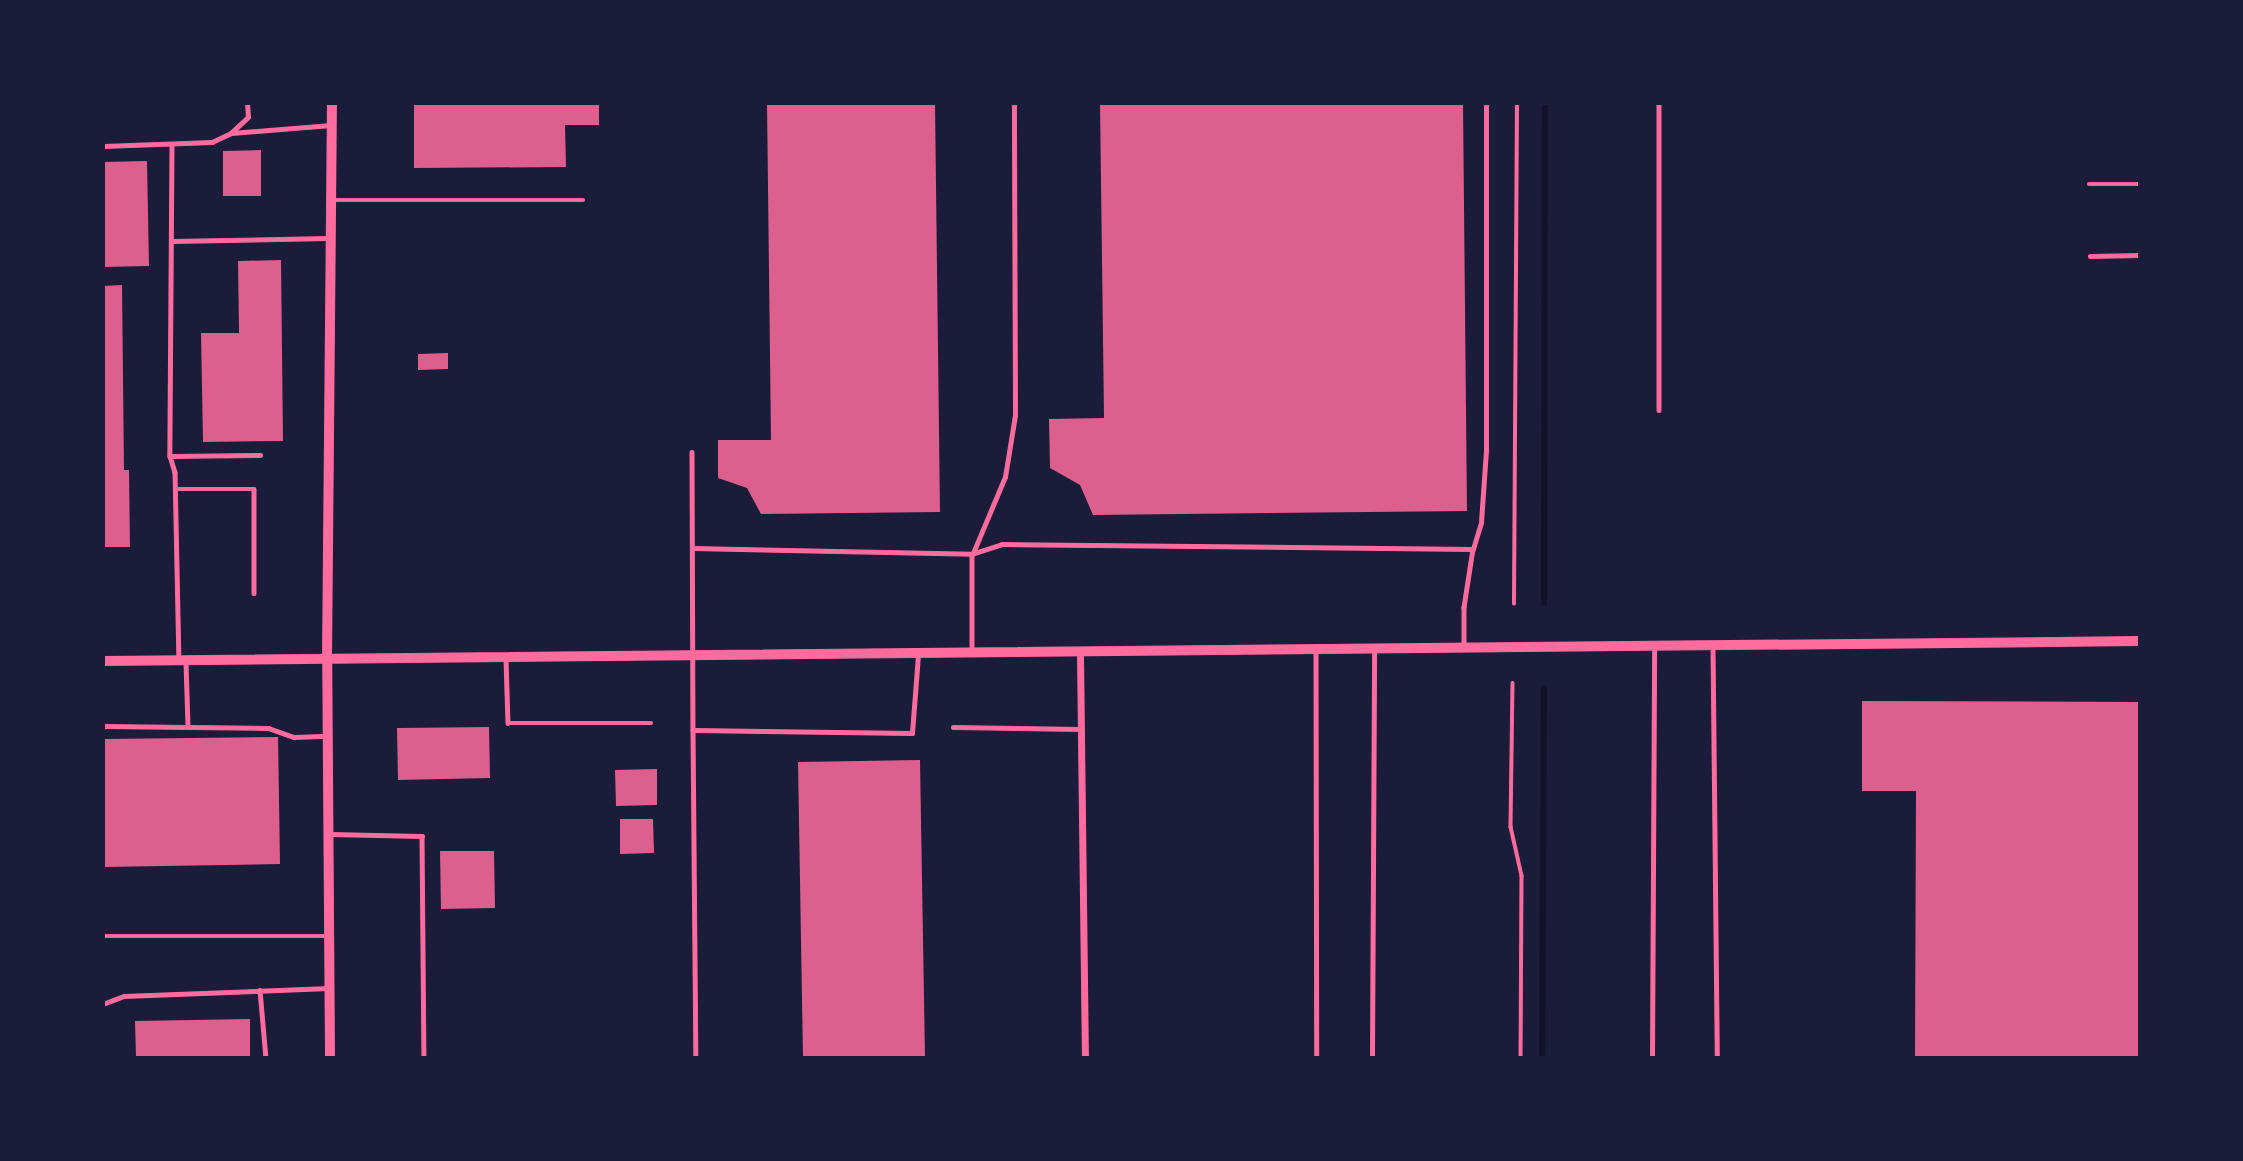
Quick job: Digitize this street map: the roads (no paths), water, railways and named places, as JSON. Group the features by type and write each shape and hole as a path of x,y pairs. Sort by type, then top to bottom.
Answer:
{"street":[{"path":"330,1058 327,660 332,103"},
{"path":"103,661 1080,654 2140,641"},
{"path":"1080,654 1085,1058"}],"lane":[{"path":"103,146 212,142 231,133 248,117 247,103"},
{"path":"972,655 972,554 1005,477 1015,415 1014,103"},
{"path":"1464,649 1464,607 1473,549 1481,522 1486,450 1486,103"},
{"path":"1658,103 1659,410"},
{"path":"231,133 332,125"},
{"path":"172,145 170,456 176,489 182,661 188,726"},
{"path":"2089,184 2140,184"},
{"path":"332,200 583,200"},
{"path":"172,241 331,238"},
{"path":"2090,256 2140,255"},
{"path":"692,452 690,657 695,1058"},
{"path":"170,456 260,454"},
{"path":"176,489 254,489 254,593"},
{"path":"692,548 972,554 1002,544 1473,549"},
{"path":"1713,646 1717,1058"},
{"path":"1652,1058 1654,647"},
{"path":"1372,1058 1374,650"},
{"path":"1315,651 1317,1058"},
{"path":"693,730 912,733 918,655"},
{"path":"506,659 508,723 651,723"},
{"path":"103,726 268,728 294,737 328,736"},
{"path":"953,727 1081,729"},
{"path":"329,834 422,836 424,1058"},
{"path":"103,936 329,936"},
{"path":"103,1004 124,996 330,988"},
{"path":"260,990 265,1058"}],"waterway":[{"path":"1544,603 1545,103"},
{"path":"1542,1058 1544,689"}]}
